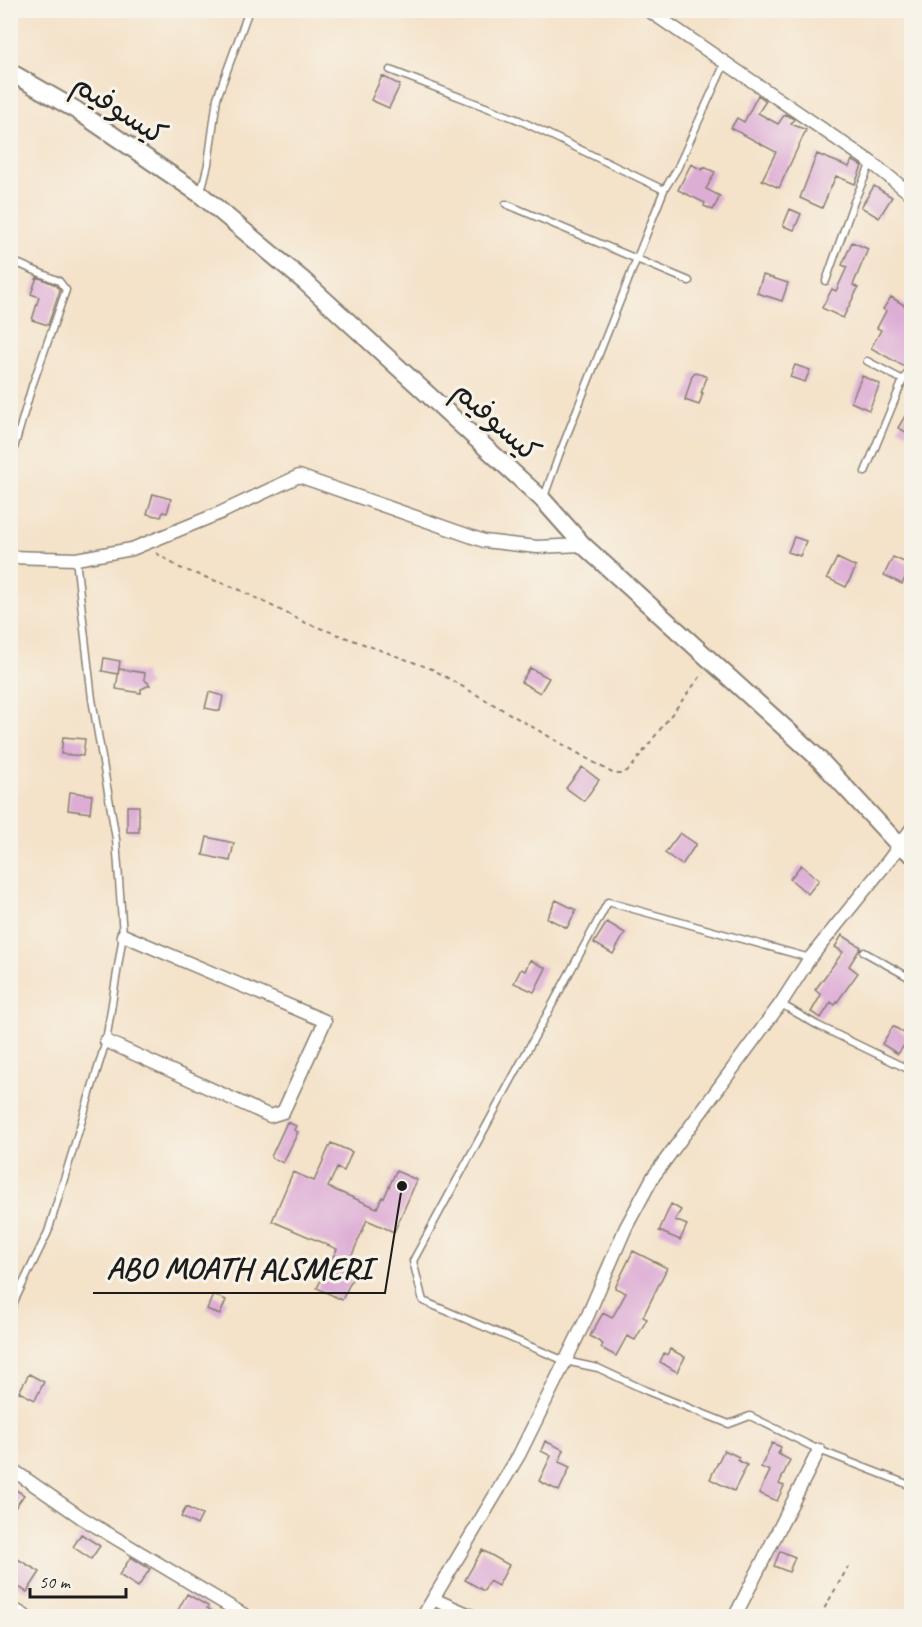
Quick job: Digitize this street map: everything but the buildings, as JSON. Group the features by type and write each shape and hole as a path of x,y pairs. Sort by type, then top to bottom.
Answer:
{"street":[{"path":"648,10 872,163 912,195"},
{"name":"كيسوفيم","path":"10,72 76,110 201,195 304,281 543,500 583,545 817,757 905,849"},
{"path":"10,556 76,559 132,549 220,513 299,476 484,541 537,547 583,545"},
{"path":"423,1617 519,1455 600,1288 626,1227 653,1177 780,1003 810,958 888,860 905,849 912,828"},
{"path":"106,1041 270,1116 282,1112 325,1021 123,935"},
{"path":"735,1617 819,1450"},
{"path":"10,1468 82,1518 246,1617"},
{"path":"433,1599 472,1617"},
{"path":"10,1607 25,1617"}],"lane":[{"path":"201,195 208,164 217,98 249,10"},
{"path":"543,500 664,190 677,169 725,63"},
{"path":"390,70 519,120 664,190"},
{"path":"826,281 853,204 872,163"},
{"path":"506,204 688,281"},
{"path":"10,260 59,281 66,290 32,386 10,462"},
{"path":"867,362 903,380"},
{"path":"865,471 903,380 912,365"},
{"path":"10,1310 48,1232 106,1041 123,935 116,839 92,699 76,559"},
{"path":"810,958 609,902 413,1261 423,1301 565,1361 598,1368 647,1391 729,1424 750,1416 819,1450 912,1486"},
{"path":"864,952 912,979"},
{"path":"780,1003 818,1025 912,1071"}],"path":[{"path":"143,545 180,568 238,589 306,623 432,669 614,774 622,774 630,769 712,662"},
{"path":"820,1617 848,1567"}],"place":[{"name":"ABO MOATH ALSMERI","path":"402,1186"}]}
